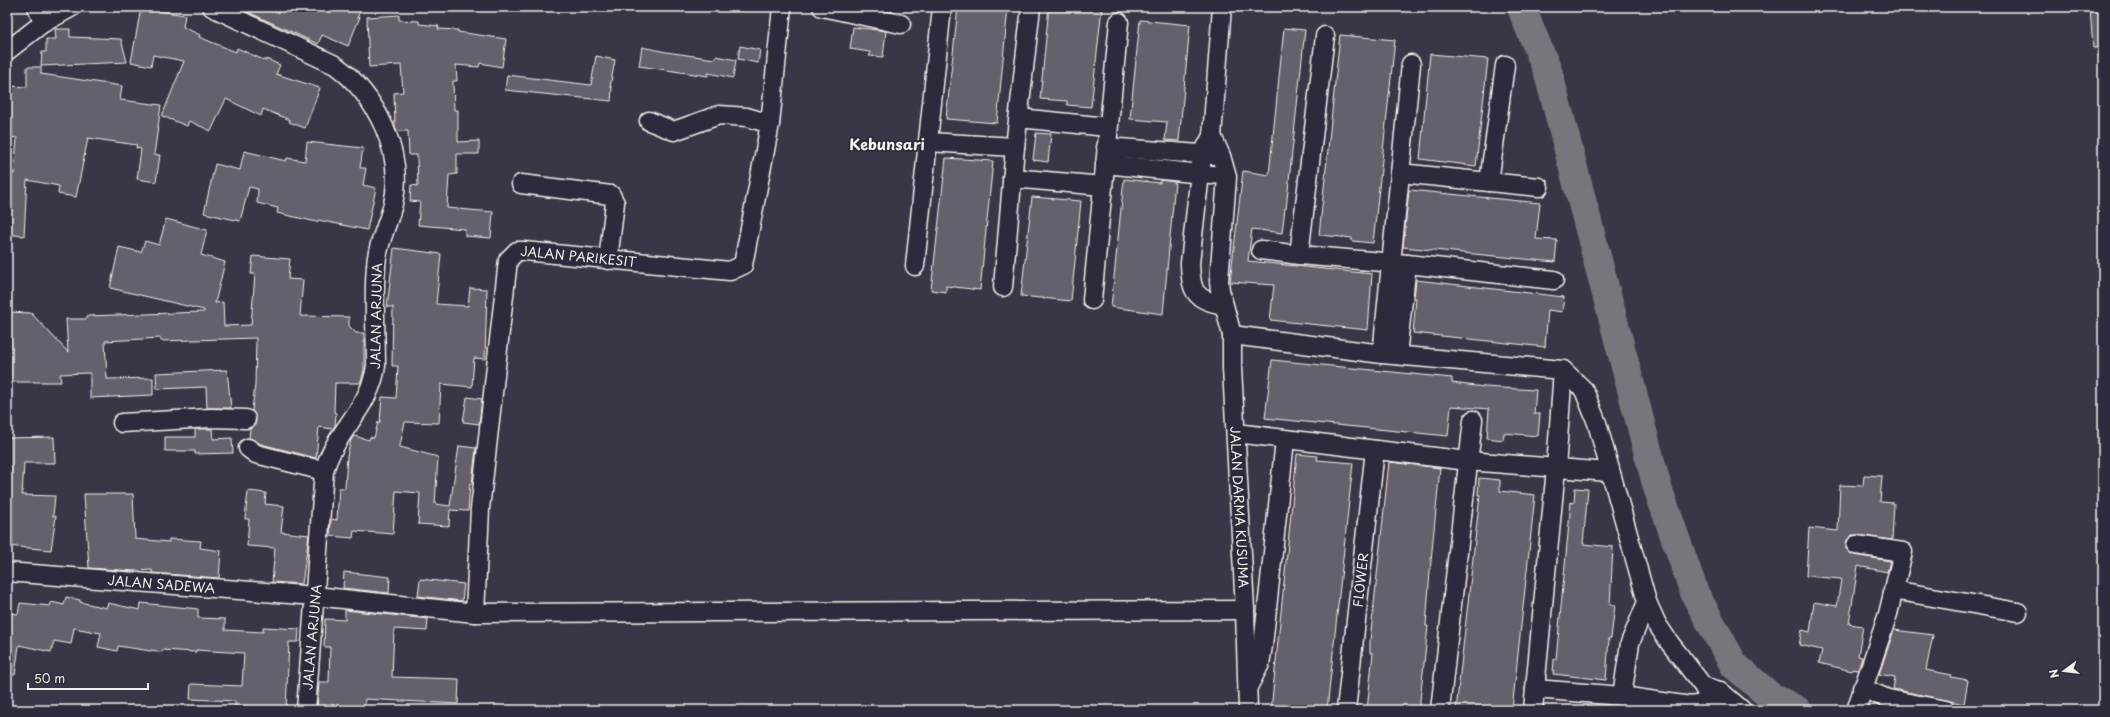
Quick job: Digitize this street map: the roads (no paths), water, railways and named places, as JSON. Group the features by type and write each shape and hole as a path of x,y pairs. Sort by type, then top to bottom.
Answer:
{"street":[{"path":"7,50 40,15 72,7"},
{"name":"JALAN ARJUNA","path":"212,7 336,65 350,76 368,99 391,147 395,188 393,203 378,248 376,266 376,360 374,380 369,394 334,445 324,471 306,710"},
{"name":"JALAN PARIKESIT","path":"475,613 480,509 508,260 518,251 524,251 730,272 743,265 770,124 782,7"},
{"path":"822,7 900,24"},
{"path":"915,266 942,7"},
{"path":"1003,287 1015,147 1031,7"},
{"name":"JALAN DARMA KUSUMA","path":"1222,7 1212,136 1202,155 1190,263 1191,277 1196,295 1203,300 1223,305"},
{"path":"1092,300 1119,22"},
{"path":"1299,255 1325,36"},
{"path":"1390,355 1399,263 1400,173 1411,64"},
{"path":"1489,182 1505,65"},
{"path":"649,121 674,131 718,115 747,117 770,124"},
{"path":"1019,118 1108,127"},
{"name":"JALAN DARMA KUSUMA","path":"1212,136 1221,156 1227,177 1219,281 1223,305 1232,335 1238,511 1245,610 1248,710"},
{"path":"928,142 1015,147"},
{"path":"1106,155 1221,156"},
{"path":"1106,155 1201,174 1227,177"},
{"path":"1400,173 1539,187"},
{"path":"1012,178 1103,186"},
{"path":"521,184 611,195 615,203 608,260"},
{"path":"1261,250 1554,280"},
{"path":"1232,335 1390,355 1563,370 1584,390 1597,423 1609,472 1647,602 1668,642 1717,702"},
{"path":"1532,710 1556,468 1563,370"},
{"path":"122,423 211,418 246,419"},
{"path":"1440,710 1473,420"},
{"path":"1236,433 1468,461 1609,472"},
{"path":"1248,687 1260,664 1263,646 1285,440"},
{"path":"248,448 256,454 324,471"},
{"name":"FLOWER","path":"1346,710 1375,450"},
{"path":"1856,545 1903,552 1888,614 1862,688 1856,710"},
{"name":"JALAN SADEWA","path":"7,572 315,596 475,613 1245,610"},
{"path":"1893,590 2018,612"},
{"path":"1622,696 1630,643 1647,602"},
{"path":"1862,688 1888,699 1946,710"},
{"path":"1535,689 1622,696 1690,706 1717,702 1742,710"}],"waterway":[{"path":"1521,7 1548,72 1657,486 1695,594 1734,665 1770,696 1797,710"}],"district":[{"name":"Kebunsari","path":"887,145"}]}
